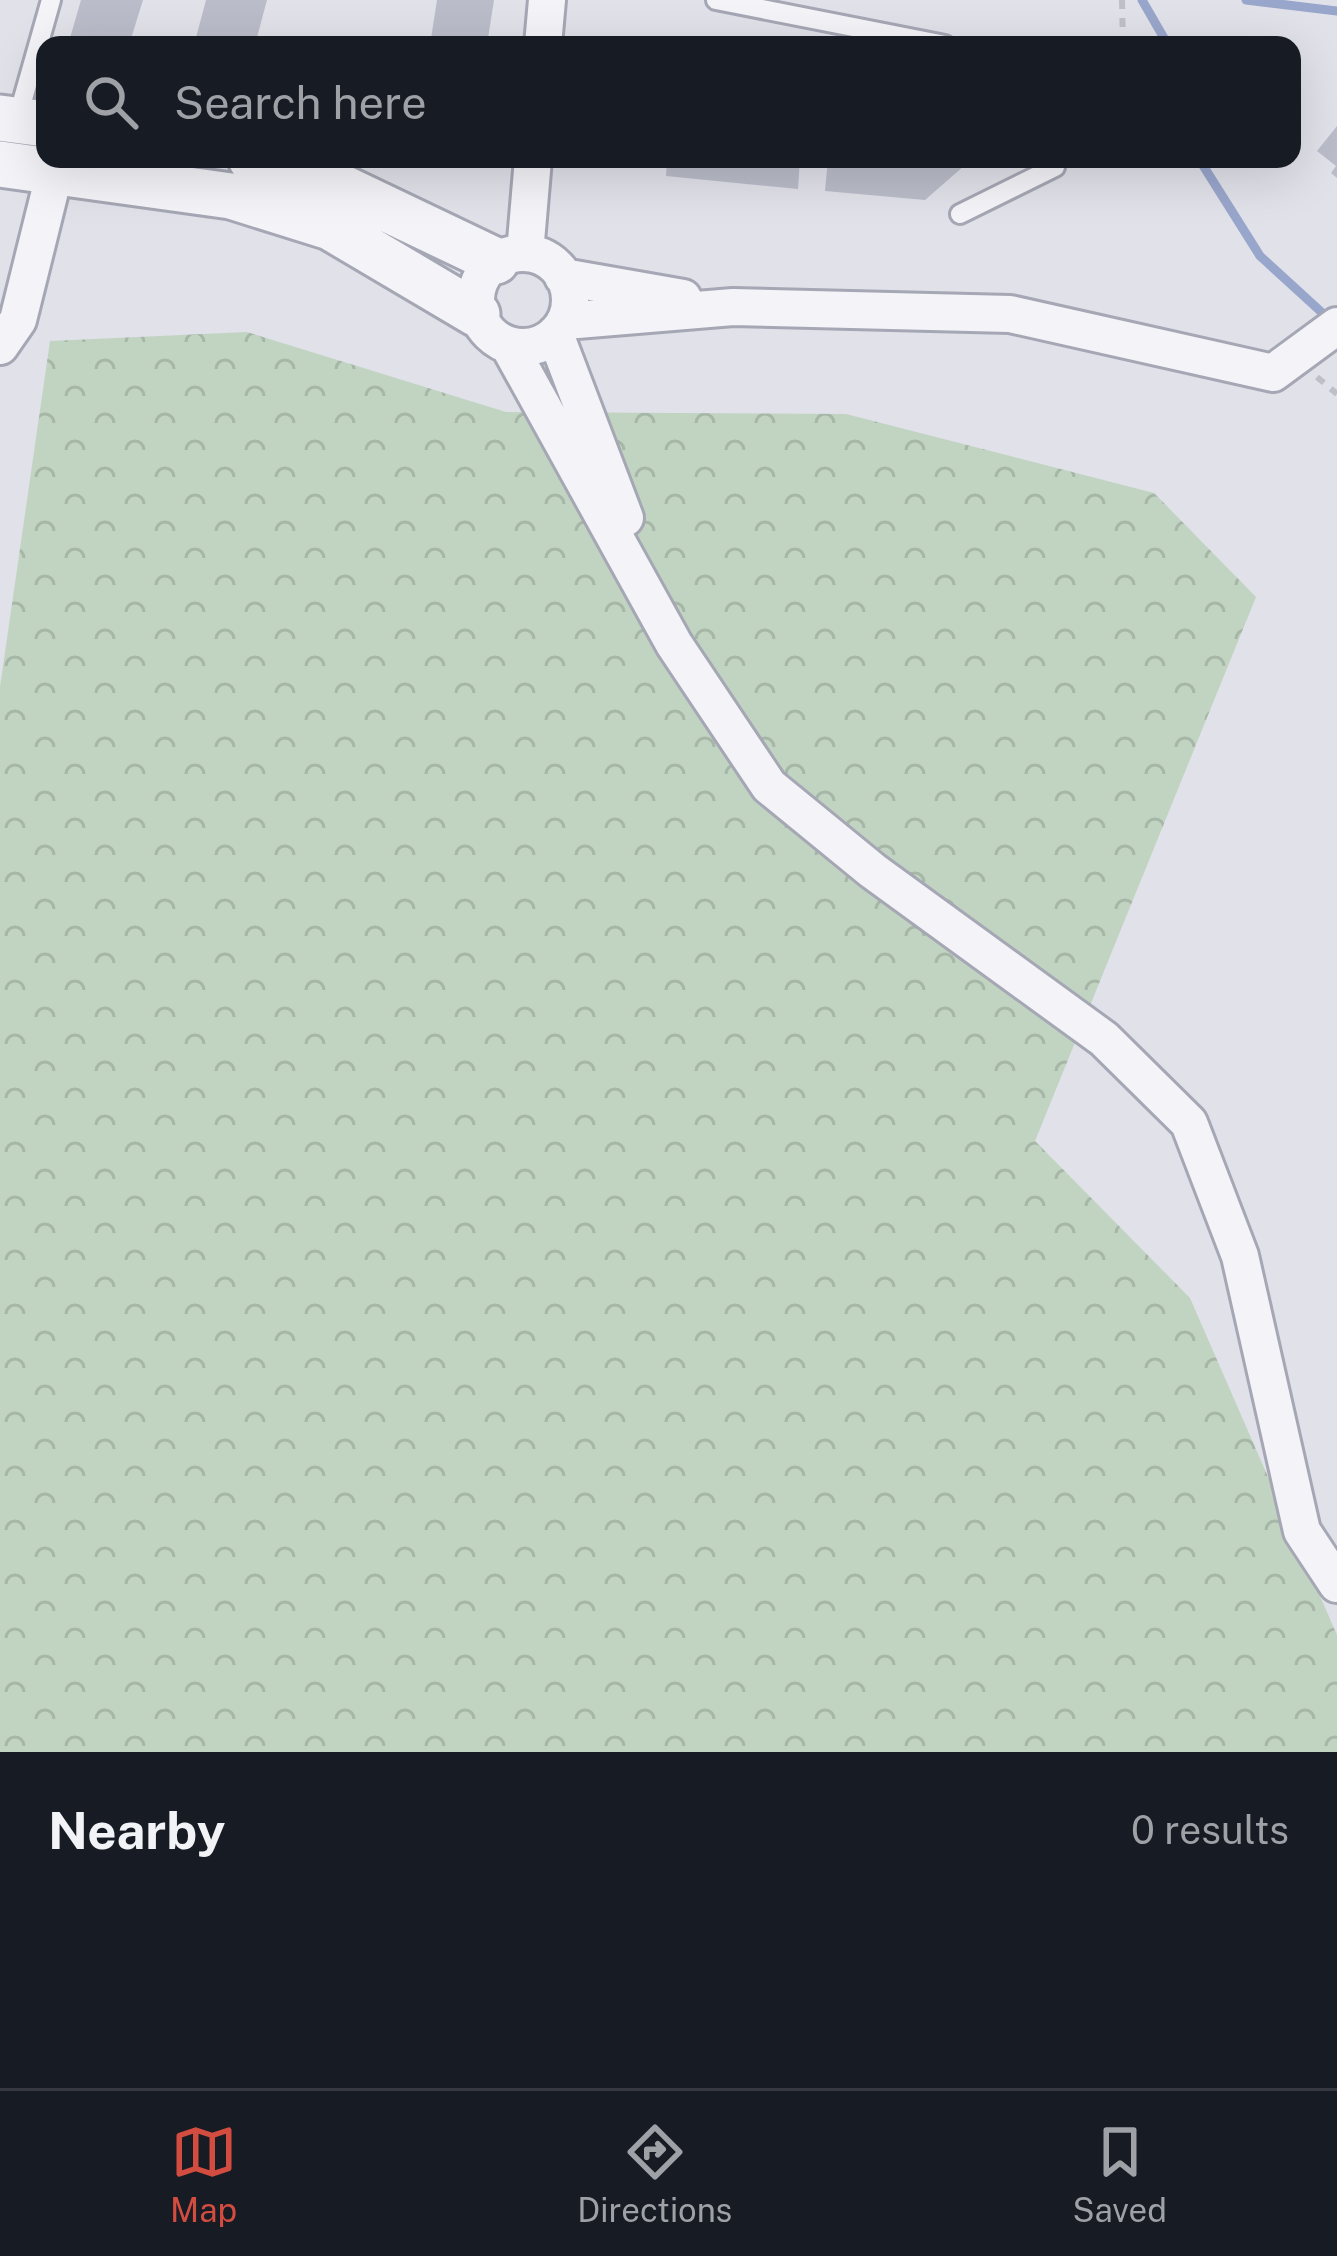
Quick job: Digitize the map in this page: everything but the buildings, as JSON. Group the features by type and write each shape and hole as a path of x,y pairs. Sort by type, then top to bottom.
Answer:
{"street":[{"path":"544,36 547,0"},
{"path":"0,164 231,196 331,227 477,314 495,339 509,346 542,344 560,328 734,308 1010,314 1273,373 1337,326"},
{"path":"280,168 341,187 511,257 552,263 569,289 560,328 674,644"},
{"path":"477,314 478,284 511,257 531,168"},
{"path":"0,346 19,320 55,171"},
{"path":"563,277 734,308"},
{"path":"509,346 674,644 769,786 873,871 1104,1039 1189,1123 1240,1256 1302,1532 1337,1584"}],"lane":[{"path":"42,36 51,0"},
{"path":"716,0 899,36"},
{"path":"21,120 36,60"},
{"path":"961,214 1053,168"}],"path":[{"path":"1122,1 1123,36"}],"green space":[{"path":"247,332 506,412 846,414 1154,493 1256,597 1035,1141 1190,1298 1337,1635 1337,1752 0,1752 0,687 50,341"}],"waterway":[{"path":"1142,0 1163,36"},
{"path":"1246,0 1337,11"},
{"path":"1205,168 1260,256 1329,319"}]}
